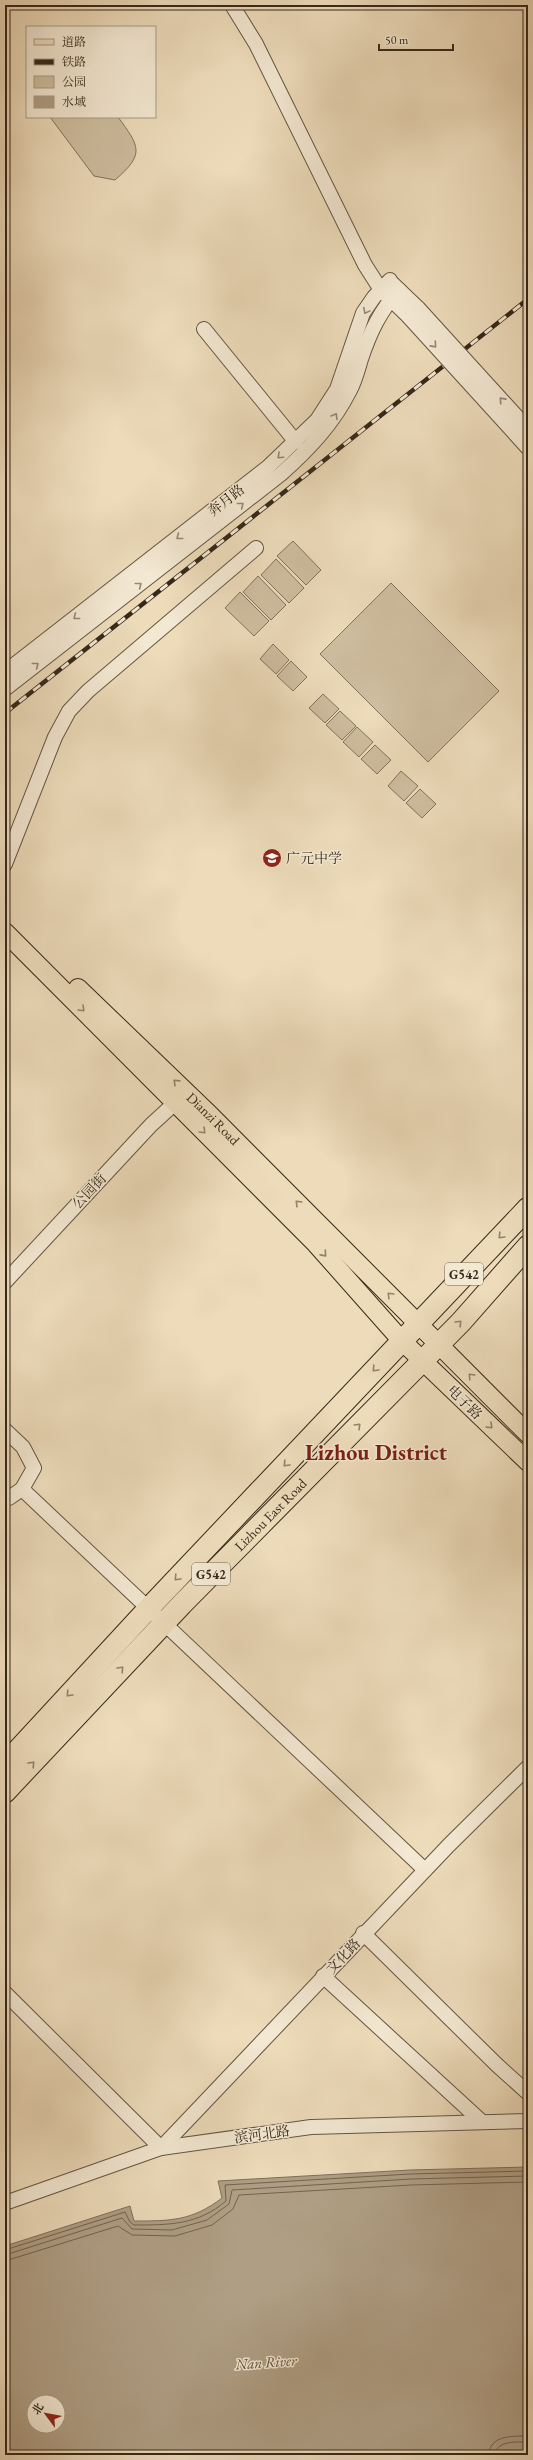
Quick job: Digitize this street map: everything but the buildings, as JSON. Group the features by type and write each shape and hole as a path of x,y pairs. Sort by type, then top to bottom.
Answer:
{"highway":[{"name":"G542","path":"402,1341 417,1322 528,1208"},
{"name":"G542","path":"422,1361 528,1246"},
{"name":"Lizhou East Road","path":"5,1764 148,1608 402,1341"},
{"name":"Lizhou East Road","path":"5,1792 164,1623 422,1361"}],"main road":[{"name":"Dianzi Road","path":"5,919 208,1113 417,1322"},
{"name":"Dianzi Road","path":"5,932 316,1244 402,1341"},
{"name":"电子路","path":"417,1322 528,1434"},
{"name":"电子路","path":"402,1341 528,1462"}],"street":[{"path":"232,5 256,44 364,265 413,312 528,429"},
{"path":"5,689 281,474 310,448 328,428 351,389 376,319 390,290"},
{"name":"奔月路","path":"5,672 268,467 296,442 317,420 337,389 364,313 374,296 390,290"},
{"path":"413,312 528,448"},
{"path":"204,329 296,442"},
{"path":"5,864 68,711 88,691 256,548"},
{"name":"公园街","path":"5,1282 151,1125 175,1103"},
{"path":"5,1430 23,1447 34,1468 22,1489 9,1498 5,1497"},
{"path":"22,1489 425,1870"},
{"name":"文化路","path":"161,2148 363,1934 528,1767"},
{"path":"363,1934 497,2065 528,2093"},
{"path":"323,1976 482,2122"},
{"path":"5,1993 161,2148"},
{"name":"滨河北路","path":"5,2203 161,2148 311,2127 528,2121"}],"green space":[{"path":"51,118 119,118 135,143 135,157 125,171 115,180 94,176"},
{"path":"293,541 321,570 306,585 277,556"},
{"path":"276,559 304,588 289,603 261,575"},
{"path":"258,576 286,605 271,620 243,592"},
{"path":"391,583 499,691 428,762 320,654"},
{"path":"240,592 269,621 254,636 225,608"},
{"path":"273,644 289,660 276,674 260,659"},
{"path":"291,661 307,677 293,691 277,676"},
{"path":"323,694 339,709 325,723 309,708"},
{"path":"340,711 356,726 342,740 326,725"},
{"path":"357,727 373,742 359,757 343,742"},
{"path":"375,745 391,760 377,774 361,759"},
{"path":"401,771 418,786 404,801 388,786"},
{"path":"420,789 436,804 422,818 406,803"}],"water":[{"name":"Nan River","path":"528,2167 528,2450 486,2455 5,2455 5,2246 130,2206 134,2221 170,2220 190,2215 211,2206 222,2198 218,2181 410,2170"}],"railway":[{"path":"5,713 528,299"}],"place":[{"name":"广元中学","path":"272,858"}],"district":[{"name":"Lizhou District","path":"376,1452"}]}
